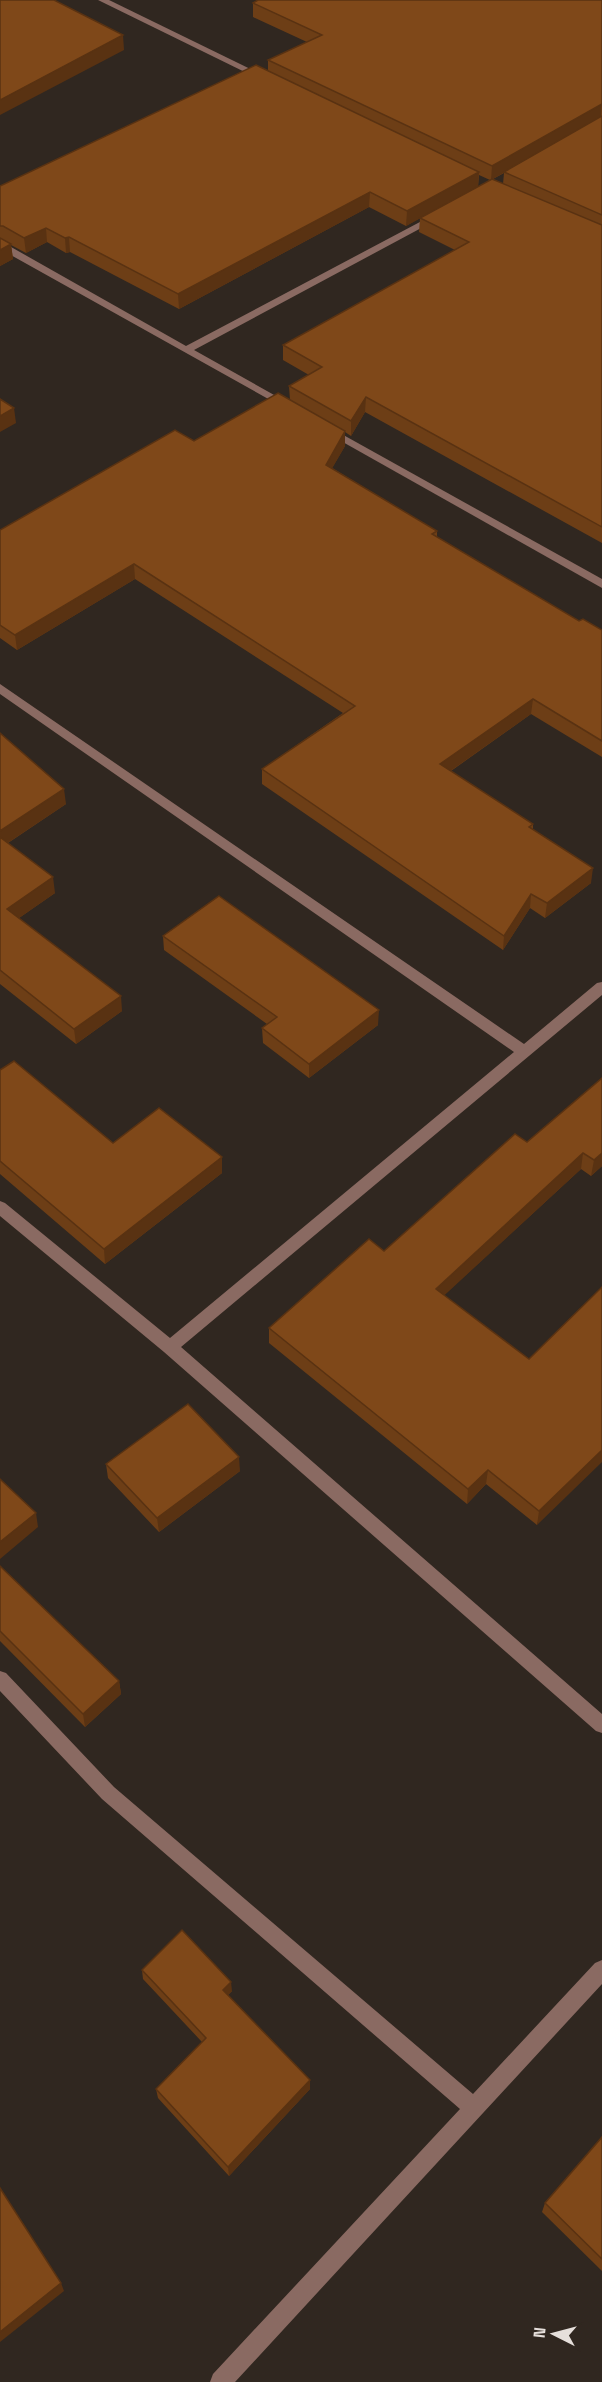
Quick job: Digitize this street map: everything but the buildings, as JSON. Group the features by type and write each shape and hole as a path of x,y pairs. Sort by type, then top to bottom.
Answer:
{"street":[{"path":"102,0 275,83"},
{"path":"186,350 449,210"},
{"path":"0,245 301,414"},
{"path":"321,426 602,584"},
{"path":"0,688 524,1052"},
{"path":"171,1347 602,987"},
{"path":"0,1208 171,1347 602,1725"},
{"path":"0,1679 108,1793 474,2108"},
{"path":"221,2382 602,1970"}]}
